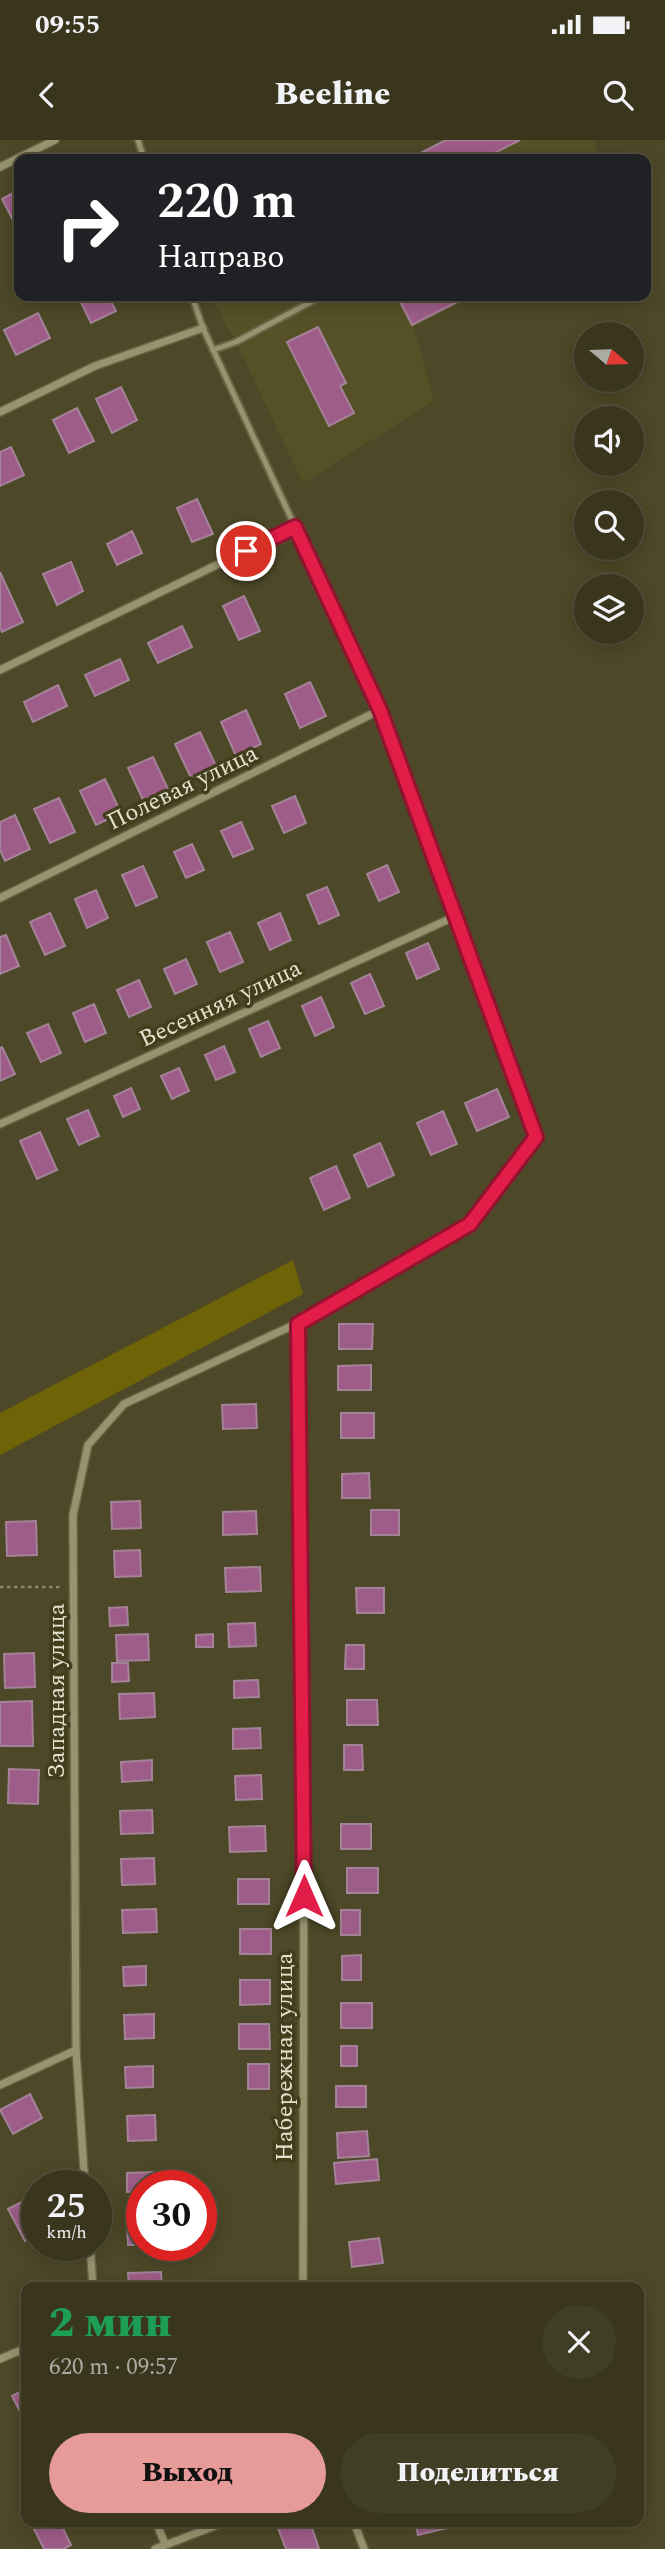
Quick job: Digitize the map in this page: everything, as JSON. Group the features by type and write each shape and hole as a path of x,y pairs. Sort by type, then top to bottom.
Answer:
{"street":[{"path":"26,154 55,140"},
{"path":"0,412 95,366 203,328"},
{"path":"0,670 295,527"},
{"name":"Полевая улица","path":"0,898 380,710"},
{"name":"Весенняя улица","path":"0,1124 456,916"},
{"name":"Западная улица","path":"84,2170 76,2050 73,1516 88,1445 124,1404 298,1324"},
{"name":"Набережная улица","path":"298,1324 304,1786 303,2282"},
{"path":"0,2085 76,2050"},
{"path":"91,2261 93,2282"},
{"path":"0,2359 21,2350"},
{"path":"158,2527 164,2544"},
{"path":"155,2549 211,2527"},
{"path":"356,2527 364,2549"}],"lane":[{"path":"194,301 213,350 380,710 536,1137 470,1224 298,1324"},
{"path":"213,350 236,342 313,301"}],"path":[{"path":"0,1587 75,1587"}],"shaded area":[{"path":"443,140 593,140 600,154 416,154"},
{"path":"210,301 464,301 414,327 434,401 303,483 216,306"},
{"path":"293,1260 303,1294 0,1455 0,1413"}],"building":[{"path":"446,140 520,140 493,154 419,154"},
{"path":"14,193 14,222 2,199"},
{"path":"80,301 111,301 116,311 91,323"},
{"path":"400,301 459,301 412,325"},
{"path":"38,313 50,338 16,355 4,330"},
{"path":"318,327 346,383 340,386 354,413 329,426 287,342"},
{"path":"121,387 137,420 112,433 96,399"},
{"path":"77,408 94,441 69,453 53,420"},
{"path":"11,447 24,475 0,486 0,452"},
{"path":"197,499 213,534 192,542 177,508"},
{"path":"132,531 142,553 117,565 107,544"},
{"path":"71,562 83,591 57,605 43,574"},
{"path":"0,572 23,622 2,632 0,627"},
{"path":"244,596 260,631 239,640 223,606"},
{"path":"182,626 192,647 158,663 148,643"},
{"path":"120,659 129,680 95,696 85,675"},
{"path":"310,682 326,716 300,728 285,694"},
{"path":"58,685 67,706 33,722 24,702"},
{"path":"246,710 261,744 236,756 221,722"},
{"path":"200,732 216,766 191,778 175,744"},
{"path":"153,757 169,791 144,802 128,768"},
{"path":"105,779 121,813 96,825 80,791"},
{"path":"295,796 306,823 284,833 272,806"},
{"path":"59,798 75,832 50,843 34,809"},
{"path":"15,815 30,849 5,861 0,850 0,822"},
{"path":"241,822 253,849 233,857 221,831"},
{"path":"192,844 204,870 186,878 174,852"},
{"path":"387,865 399,892 379,901 367,874"},
{"path":"143,866 157,897 136,906 122,875"},
{"path":"327,887 339,915 319,924 307,895"},
{"path":"96,890 108,918 87,928 75,899"},
{"path":"50,913 65,946 45,955 30,922"},
{"path":"280,913 291,940 270,950 258,923"},
{"path":"230,932 243,962 220,972 207,942"},
{"path":"6,935 19,966 0,974 0,937"},
{"path":"428,943 439,969 417,979 406,953"},
{"path":"186,959 197,984 175,994 164,969"},
{"path":"370,974 384,1006 365,1014 351,983"},
{"path":"139,980 151,1007 129,1017 117,990"},
{"path":"321,997 334,1027 315,1036 302,1006"},
{"path":"94,1004 106,1033 85,1042 73,1013"},
{"path":"268,1021 280,1048 261,1057 249,1029"},
{"path":"48,1024 61,1053 41,1062 27,1033"},
{"path":"224,1046 235,1072 216,1080 205,1055"},
{"path":"2,1047 15,1074 0,1081 0,1048"},
{"path":"179,1068 189,1091 172,1099 161,1076"},
{"path":"131,1088 140,1109 123,1117 114,1096"},
{"path":"497,1089 509,1117 477,1131 465,1103"},
{"path":"88,1110 99,1136 79,1145 67,1119"},
{"path":"443,1111 457,1144 431,1155 417,1123"},
{"path":"40,1132 57,1170 37,1179 20,1141"},
{"path":"380,1143 394,1175 368,1187 354,1155"},
{"path":"336,1166 350,1198 324,1210 310,1178"},
{"path":"339,1324 373,1324 372,1349 339,1349"},
{"path":"371,1365 371,1390 338,1390 338,1366"},
{"path":"256,1404 257,1428 223,1429 222,1405"},
{"path":"341,1413 374,1413 374,1438 341,1438"},
{"path":"369,1473 370,1498 342,1498 342,1474"},
{"path":"140,1501 141,1528 112,1529 111,1502"},
{"path":"371,1510 399,1510 399,1535 371,1535"},
{"path":"256,1511 257,1534 223,1535 223,1512"},
{"path":"36,1521 37,1555 7,1556 6,1522"},
{"path":"140,1550 141,1576 115,1577 114,1551"},
{"path":"260,1567 261,1591 226,1592 225,1568"},
{"path":"356,1588 384,1588 384,1613 357,1613"},
{"path":"127,1607 128,1625 110,1626 109,1608"},
{"path":"255,1623 256,1646 229,1647 228,1624"},
{"path":"148,1634 149,1660 117,1661 116,1635"},
{"path":"213,1634 213,1647 196,1647 196,1635"},
{"path":"346,1645 364,1645 364,1669 345,1669"},
{"path":"34,1653 35,1687 5,1688 4,1654"},
{"path":"112,1663 128,1663 129,1681 112,1682"},
{"path":"258,1680 259,1697 234,1698 234,1681"},
{"path":"154,1693 155,1717 120,1719 119,1694"},
{"path":"347,1700 377,1700 378,1725 347,1725"},
{"path":"32,1701 33,1746 0,1746 0,1702"},
{"path":"260,1728 261,1748 233,1749 233,1729"},
{"path":"344,1745 362,1745 363,1770 344,1770"},
{"path":"152,1760 152,1780 122,1782 121,1762"},
{"path":"9,1769 39,1770 38,1804 8,1803"},
{"path":"261,1775 262,1799 236,1800 235,1776"},
{"path":"152,1810 153,1833 121,1834 120,1811"},
{"path":"341,1824 371,1824 371,1849 341,1849"},
{"path":"265,1826 266,1851 230,1852 229,1827"},
{"path":"154,1858 155,1884 122,1885 121,1859"},
{"path":"347,1868 378,1868 378,1893 347,1893"},
{"path":"238,1879 269,1879 269,1904 238,1904"},
{"path":"156,1909 157,1932 123,1933 122,1910"},
{"path":"341,1910 360,1910 360,1935 341,1935"},
{"path":"240,1929 271,1929 271,1954 240,1954"},
{"path":"361,1955 361,1980 342,1980 342,1956"},
{"path":"146,1966 146,1985 124,1986 123,1967"},
{"path":"240,1980 270,1980 270,2004 240,2005"},
{"path":"341,2003 372,2003 372,2028 341,2028"},
{"path":"154,2014 154,2038 125,2039 124,2015"},
{"path":"239,2024 269,2024 270,2049 239,2049"},
{"path":"341,2046 357,2046 357,2066 341,2066"},
{"path":"248,2064 269,2064 269,2089 248,2089"},
{"path":"153,2066 153,2087 126,2088 125,2067"},
{"path":"336,2086 366,2086 366,2107 336,2107"},
{"path":"30,2094 42,2118 13,2134 0,2110"},
{"path":"155,2115 156,2140 128,2141 127,2116"},
{"path":"367,2131 369,2156 338,2158 337,2133"},
{"path":"377,2159 379,2180 336,2184 334,2163"},
{"path":"21,2202 21,2233 8,2209"},
{"path":"379,2238 383,2263 352,2267 349,2242"},
{"path":"161,2272 162,2282 129,2282 128,2273"},
{"path":"21,2392 21,2413 12,2396"},
{"path":"62,2527 71,2545 63,2549 44,2549 34,2529"},
{"path":"312,2527 319,2549 286,2549 278,2528"},
{"path":"416,2527 447,2527 447,2528 418,2535"}],"route":[{"path":"246,551 295,527 380,710 536,1137 470,1224 298,1324 304,1896"}]}
